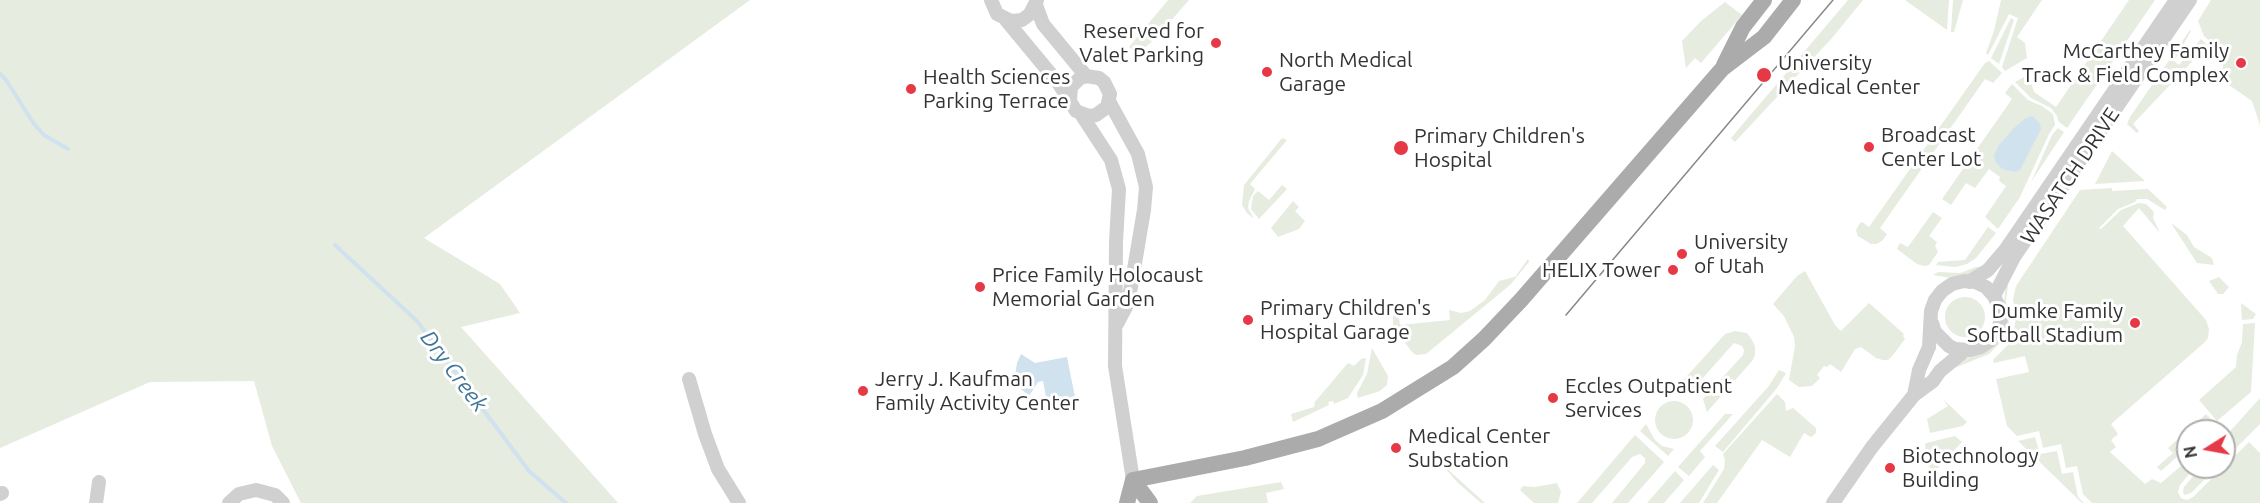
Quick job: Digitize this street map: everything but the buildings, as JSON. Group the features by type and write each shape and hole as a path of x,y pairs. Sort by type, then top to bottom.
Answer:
{"main road":[{"path":"1722,69 1743,27 1764,0"},
{"path":"1133,480 1245,458 1318,439 1382,411 1453,367 1485,339 1528,292 1722,69 1764,37 1793,0"},
{"path":"1127,503 1133,480"},
{"path":"1133,480 1150,503"}],"street":[{"path":"991,0 997,14 1077,85"},
{"name":"WASATCH DRIVE","path":"1914,395 1919,370 1929,347 1931,311 1935,300 1952,284 1969,282 1988,270 2006,249 2176,0"},
{"name":"WASATCH DRIVE","path":"1833,503 1872,447 1914,395 1933,381 1940,371 1964,351 1981,347 1991,340 1998,330 2001,319 1994,296 2014,257 2190,0"},
{"path":"1006,20 1017,21 1026,18 1036,3"},
{"path":"1036,3 1077,85 1076,111 1085,115 1102,112 1108,104 1110,94 1104,82 1099,78 1077,85"},
{"path":"1108,104 1138,154 1146,187 1131,287 1126,307 1116,326"},
{"path":"1085,115 1101,142 1117,178 1119,189 1115,254 1114,348 1116,384 1133,480"},
{"path":"1969,282 1986,287 1994,296"},
{"path":"1932,323 1941,340 1955,349 1964,351"},
{"path":"689,379 718,469 739,503"},
{"path":"96,503 99,482"},
{"path":"229,503 238,494 255,490 275,495 283,503"}],"shaded area":[{"path":"0,0 750,0 424,238 500,284 520,313 461,327 618,503 301,503 272,446 254,381 150,382 0,448"},
{"path":"1168,0 1189,0 1155,39 1137,54 1129,47"},
{"path":"1848,0 1863,0 1832,38 1735,142 1731,138"},
{"path":"1905,0 1949,0 1947,30"},
{"path":"1953,0 1963,0 1954,32 1951,32"},
{"path":"2001,0 2042,0 2017,37 2025,43 2027,58 2005,71 2002,67 2018,18 2009,14 1988,55 1986,53"},
{"path":"2129,0 2155,0 2067,128 2059,122 2051,108 2031,98 2015,82 2029,77 2034,92 2056,107"},
{"name":"McCarthey Family Track & Field Complex","path":"2211,0 2260,0 2260,125 2252,101 2216,76 2223,67 2223,59 2220,51 2204,36 2198,21"},
{"path":"1725,2 1742,15 1701,63 1695,58 1686,68 1682,41 1701,21"},
{"path":"2011,18 2014,20 1999,64 1991,58"},
{"path":"2190,30 2174,61 2179,65 2201,39 2215,52 2209,55 2203,50 2133,124 2139,131 2137,133 2127,124 2130,117"},
{"path":"1989,61 2002,73 1993,83 1985,79 1880,228 1887,234 1883,240 1877,244 1871,244 1858,236 1856,230 1860,223 1869,227 1985,63"},
{"path":"2012,84 2028,100 2053,114 2055,125 2020,197 1998,229 1985,217 2006,186 1999,181 2000,177 1989,169 1975,188 1966,183 1951,205 1942,199 2012,99 2005,93"},
{"path":"2058,128 2064,132 2031,182 2052,135"},
{"path":"1282,138 1287,140 1250,184 1255,189 1248,208 1254,219 1242,205 1244,185"},
{"path":"2112,151 2145,181 2095,184"},
{"path":"1282,185 1287,189 1259,219 1251,209 1253,196 1258,191 1269,200"},
{"path":"2148,189 2167,207 2165,210 2147,199 2137,199 2118,209 2099,228 2101,229 2121,210 2139,203 2146,204 2154,212 2153,218 2160,233 2139,208 2123,226 2206,320 2209,329 2205,342 2111,424 2118,434 2111,440 2116,447 2110,452 2145,484 2152,479 2161,483 2176,470 2176,479 2185,479 2178,492 2181,498 2187,500 2211,479 2236,479 2236,455 2249,442 2260,453 2260,503 2092,503 2083,494 2077,466 2066,468 2061,444 2043,448 2039,431 2017,436 2007,426 1996,379 2029,372 2025,356 1994,363 1993,360 2009,344 2014,330 2016,317 2013,299 2016,286 2080,190"},
{"path":"1293,201 1299,207 1295,211 1305,221 1299,229 1278,237 1271,228"},
{"path":"1933,212 1942,218 1929,236 1937,242 1935,246 1938,252 1929,265 1924,266 1917,264 1897,249 1900,243 1908,247"},
{"path":"2171,223 2187,235 2194,247 2212,258 2214,265 2197,263"},
{"path":"1988,227 1996,233 1976,258 1967,264 1955,267 1936,265 1938,262 1965,260"},
{"path":"1528,259 1529,262 1510,285 1426,354 1416,355 1412,352 1393,326 1393,316 1398,313 1400,325 1450,320 1449,310 1461,313 1470,311 1485,300 1499,281 1515,277"},
{"path":"1983,267 1973,274 1952,278 1933,275 1938,272 1960,273"},
{"path":"1805,271 1835,325 1841,331 1869,303 1904,334 1905,339 1888,360 1876,358 1861,347 1855,349 1841,372 1830,364 1827,367 1824,366 1817,375 1820,378 1812,386 1799,387 1789,380 1795,346 1794,337 1784,316 1773,304 1797,276"},
{"path":"2219,277 2229,287 2223,294 2218,294 2209,281"},
{"path":"2006,283 2008,285 2006,300 2009,323 2003,340 1989,354 1952,369 1964,359 1986,352 2004,302"},
{"path":"1965,297 1973,298 1979,303 1984,309 1984,325 1979,331 1973,336 1965,337 1957,336 1951,331 1946,325 1945,317 1946,309 1951,303 1957,298"},
{"path":"2241,303 2256,314 2253,319 2242,320"},
{"path":"2255,323 2251,392 2219,419 2215,419 2199,400 2236,367 2237,355 2242,342 2243,324"},
{"path":"1735,331 1747,333 1755,346 1755,355 1707,412 1703,399 1743,355 1742,346 1734,343 1693,389 1678,386 1725,334"},
{"path":"1372,348 1388,376 1387,385 1380,391 1358,398 1357,393 1367,374"},
{"path":"1366,358 1363,375 1348,398 1334,404 1333,401 1328,402 1329,405 1293,422 1291,414 1314,407 1314,403 1348,363 1354,366 1361,359"},
{"path":"1779,370 1786,373 1777,388 1723,452 1715,446 1768,387"},
{"path":"1777,394 1785,402 1786,411 1793,408 1816,428 1816,433 1811,437 1804,433 1790,457 1762,440 1717,503 1703,503 1724,469 1723,454"},
{"path":"2260,398 2260,424 2236,448 2236,425"},
{"path":"1943,399 1967,422 1963,426 1930,433 1927,419 1948,406"},
{"path":"1674,401 1687,407 1693,420 1687,433 1674,439 1661,433 1655,420 1661,407"},
{"path":"1725,414 1733,414 1700,451 1705,457 1689,476 1678,467"},
{"path":"2206,414 2211,419 2200,419"},
{"path":"1646,424 1655,440 1662,446 1674,449 1668,456 1640,431"},
{"path":"1635,435 1664,462 1628,503 1612,503 1645,463 1645,458 1640,454 1632,457 1592,503 1577,503"},
{"path":"1955,436 1962,442 1931,475 1926,443"},
{"path":"2035,437 2040,454 2057,451 2062,474 2073,472 2078,497 2084,503 2018,441"},
{"path":"2176,441 2176,458 2161,471 2157,467 2173,453 2168,448"},
{"path":"1439,461 1485,503 1481,503 1457,482"},
{"path":"1713,465 1719,470 1699,503 1680,503"},
{"path":"1675,471 1684,480 1664,503 1647,503"},
{"path":"2191,479 2205,479 2191,493 2184,495 2184,487"},
{"path":"1281,482 1284,489 1266,493 1268,503 1190,503 1197,496"},
{"path":"1557,483 1561,492 1558,503 1534,503 1520,490 1523,486 1535,487"}],"water":[{"path":"2033,116 2041,129 2020,170 2015,172 2002,169 1994,156 1998,146 2014,128 2026,118"},
{"path":"1021,354 1035,363 1067,357 1076,402 1048,408 1043,381 1038,382 1029,396 1020,388 1015,376"}],"waterway":[{"name":"Dry Creek","path":"0,74 34,124 44,135 68,149"},
{"name":"Dry Creek","path":"335,245 417,321 529,471 566,503"}],"tram line":[{"path":"1566,315 1833,0"}],"place":[{"name":"Reserved for Valet Parking","path":"1216,43"},
{"name":"McCarthey Family Track & Field Complex","path":"2241,63"},
{"name":"North Medical Garage","path":"1267,72"},
{"name":"University Medical Center","path":"1764,75"},
{"name":"Health Sciences Parking Terrace","path":"911,89"},
{"name":"Broadcast Center Lot","path":"1869,147"},
{"name":"Primary Children's Hospital","path":"1401,148"},
{"name":"University of Utah","path":"1682,254"},
{"name":"HELIX Tower","path":"1673,270"},
{"name":"Price Family Holocaust Memorial Garden","path":"980,287"},
{"name":"Primary Children's Hospital Garage","path":"1248,320"},
{"name":"Dumke Family Softball Stadium","path":"2135,323"},
{"name":"Jerry J. Kaufman Family Activity Center","path":"863,391"},
{"name":"Eccles Outpatient Services","path":"1553,398"},
{"name":"Medical Center Substation","path":"1396,448"},
{"name":"Biotechnology Building","path":"1890,468"}]}
